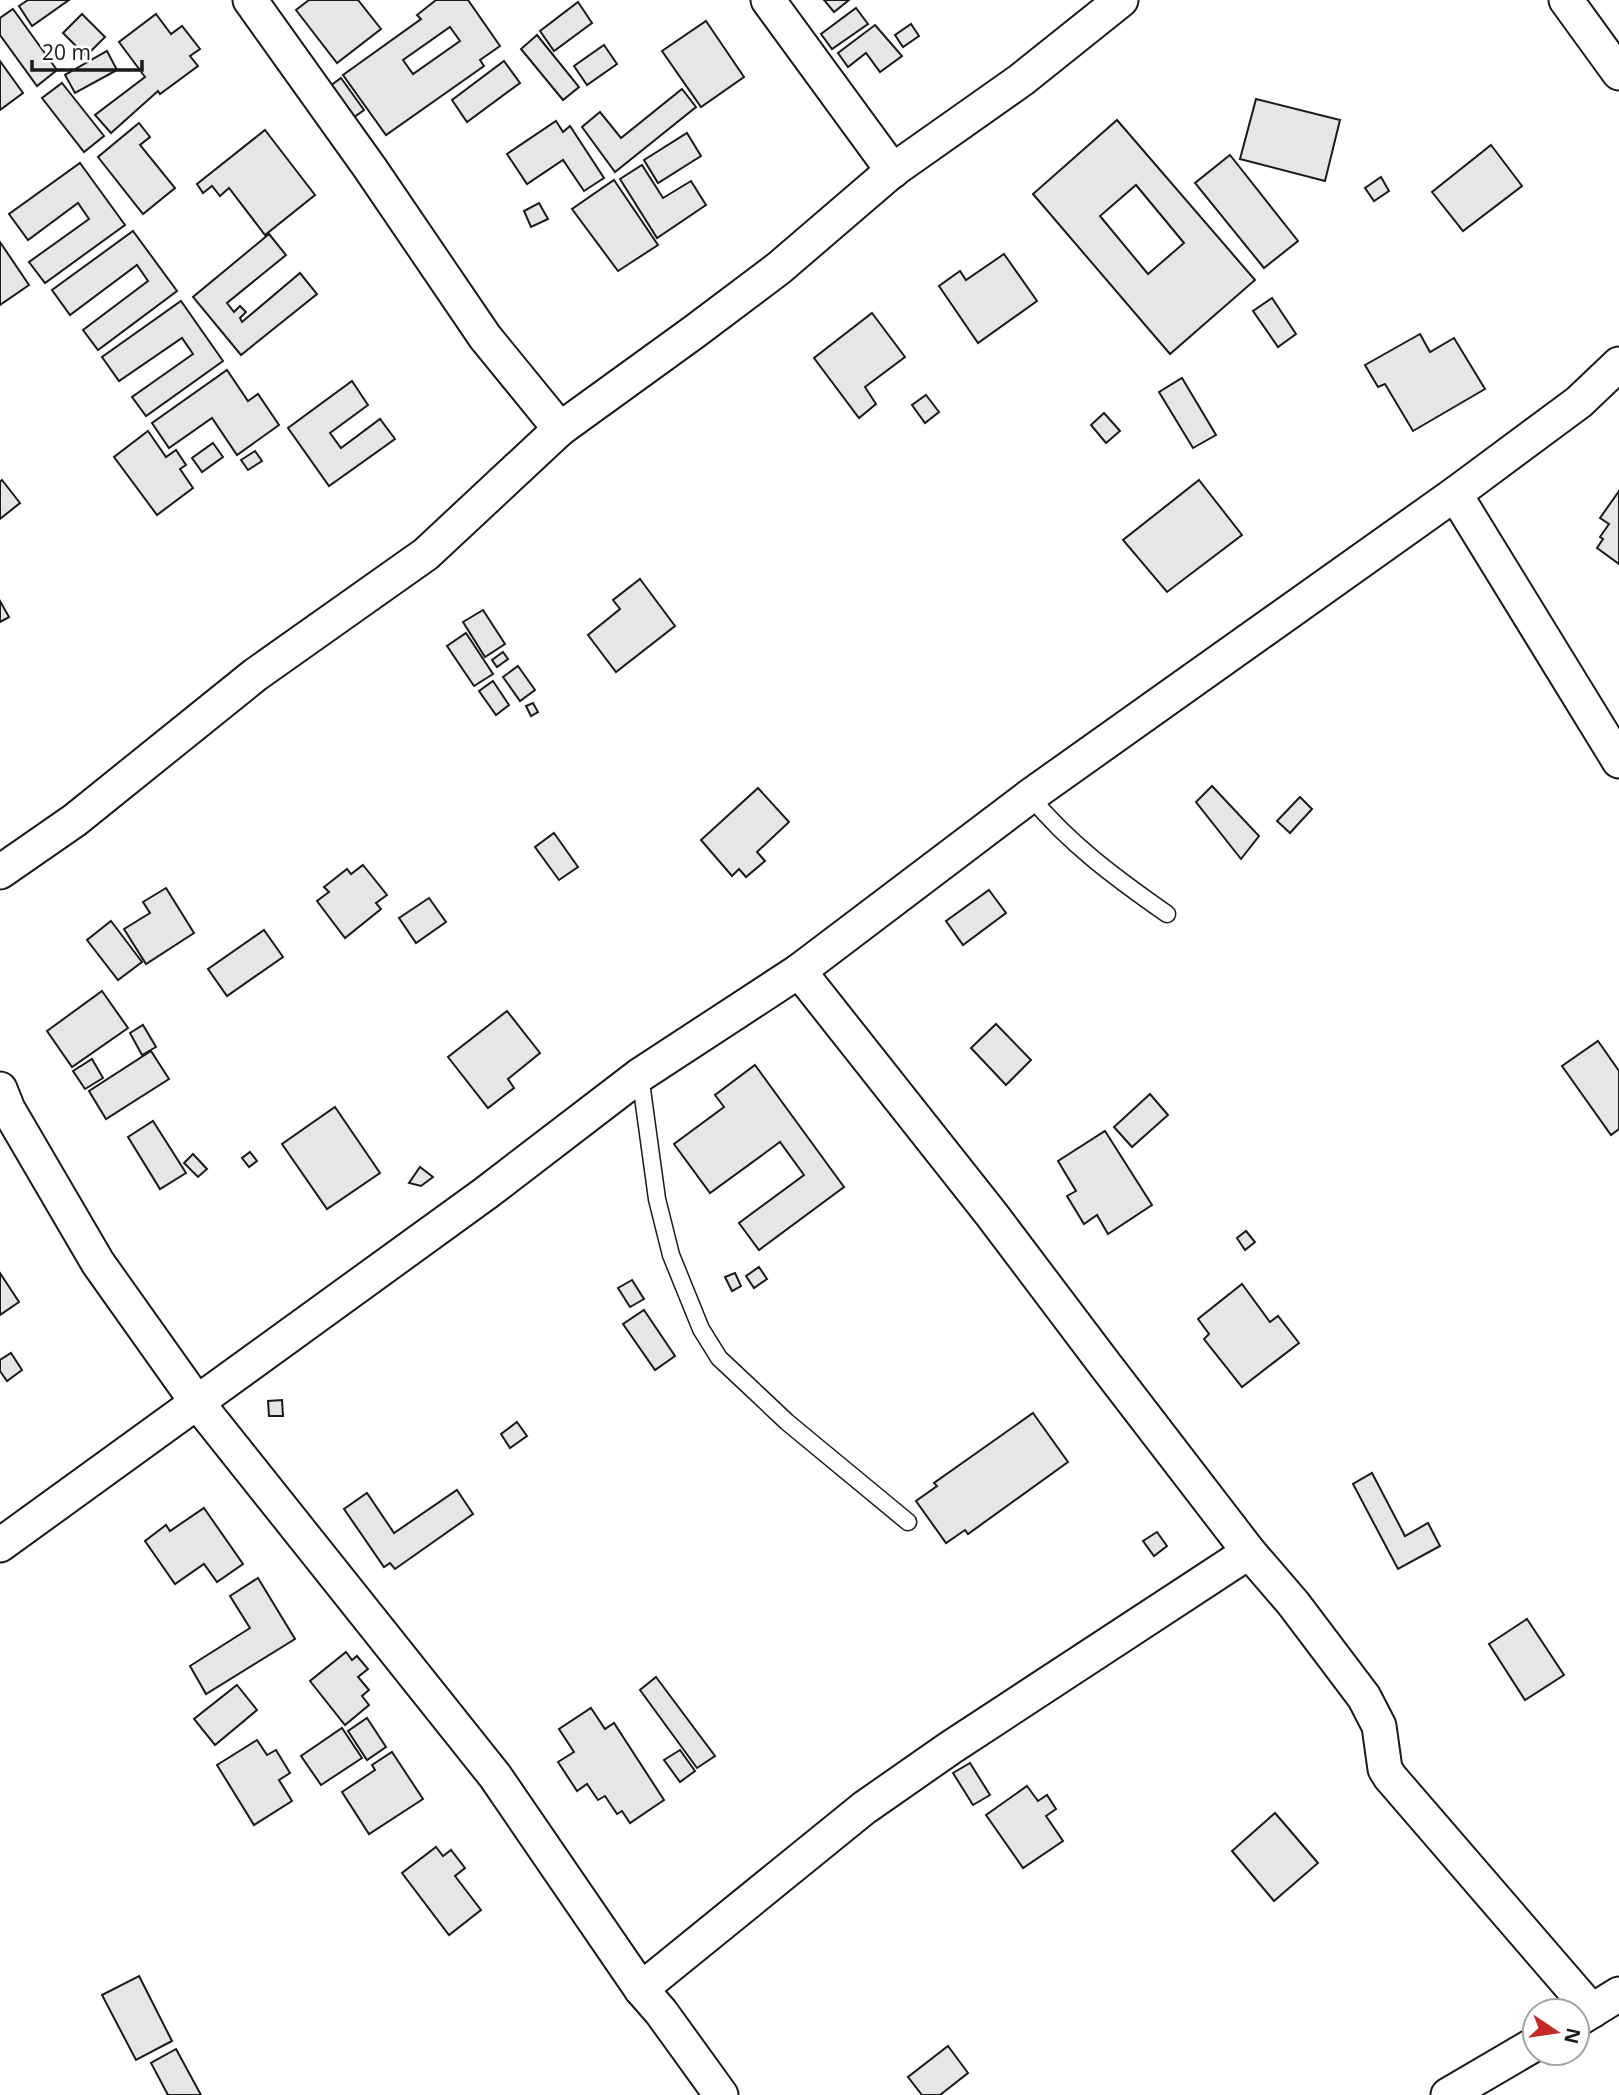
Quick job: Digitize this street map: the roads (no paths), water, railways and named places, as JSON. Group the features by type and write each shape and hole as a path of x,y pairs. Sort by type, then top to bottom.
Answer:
{"street":[{"path":"250,0 324,102 485,337 560,429"},
{"path":"768,0 893,171"},
{"path":"0,872 75,820 255,675 426,554 560,429 779,268 893,171 1021,80 1121,0"},
{"path":"1566,0 1619,73"},
{"path":"0,1545 434,1231 640,1075 799,971 1030,796 1455,494 1579,402 1619,364"},
{"path":"1455,494 1619,761"},
{"path":"799,971 992,1215 1364,1698 1379,1726 1385,1769 1390,1777 1596,2009"},
{"path":"0,1089 8,1109 99,1263 196,1401 495,1776 641,1989 661,2012 721,2095"},
{"path":"641,1989 864,1808 950,1748 1249,1552"},
{"path":"1448,2095 1494,2083 1521,2057"}],"lane":[{"path":"1030,796 1076,845 1167,914"},
{"path":"640,1075 660,1210 671,1255 701,1329 719,1358 743,1381 787,1422 908,1522"}]}
